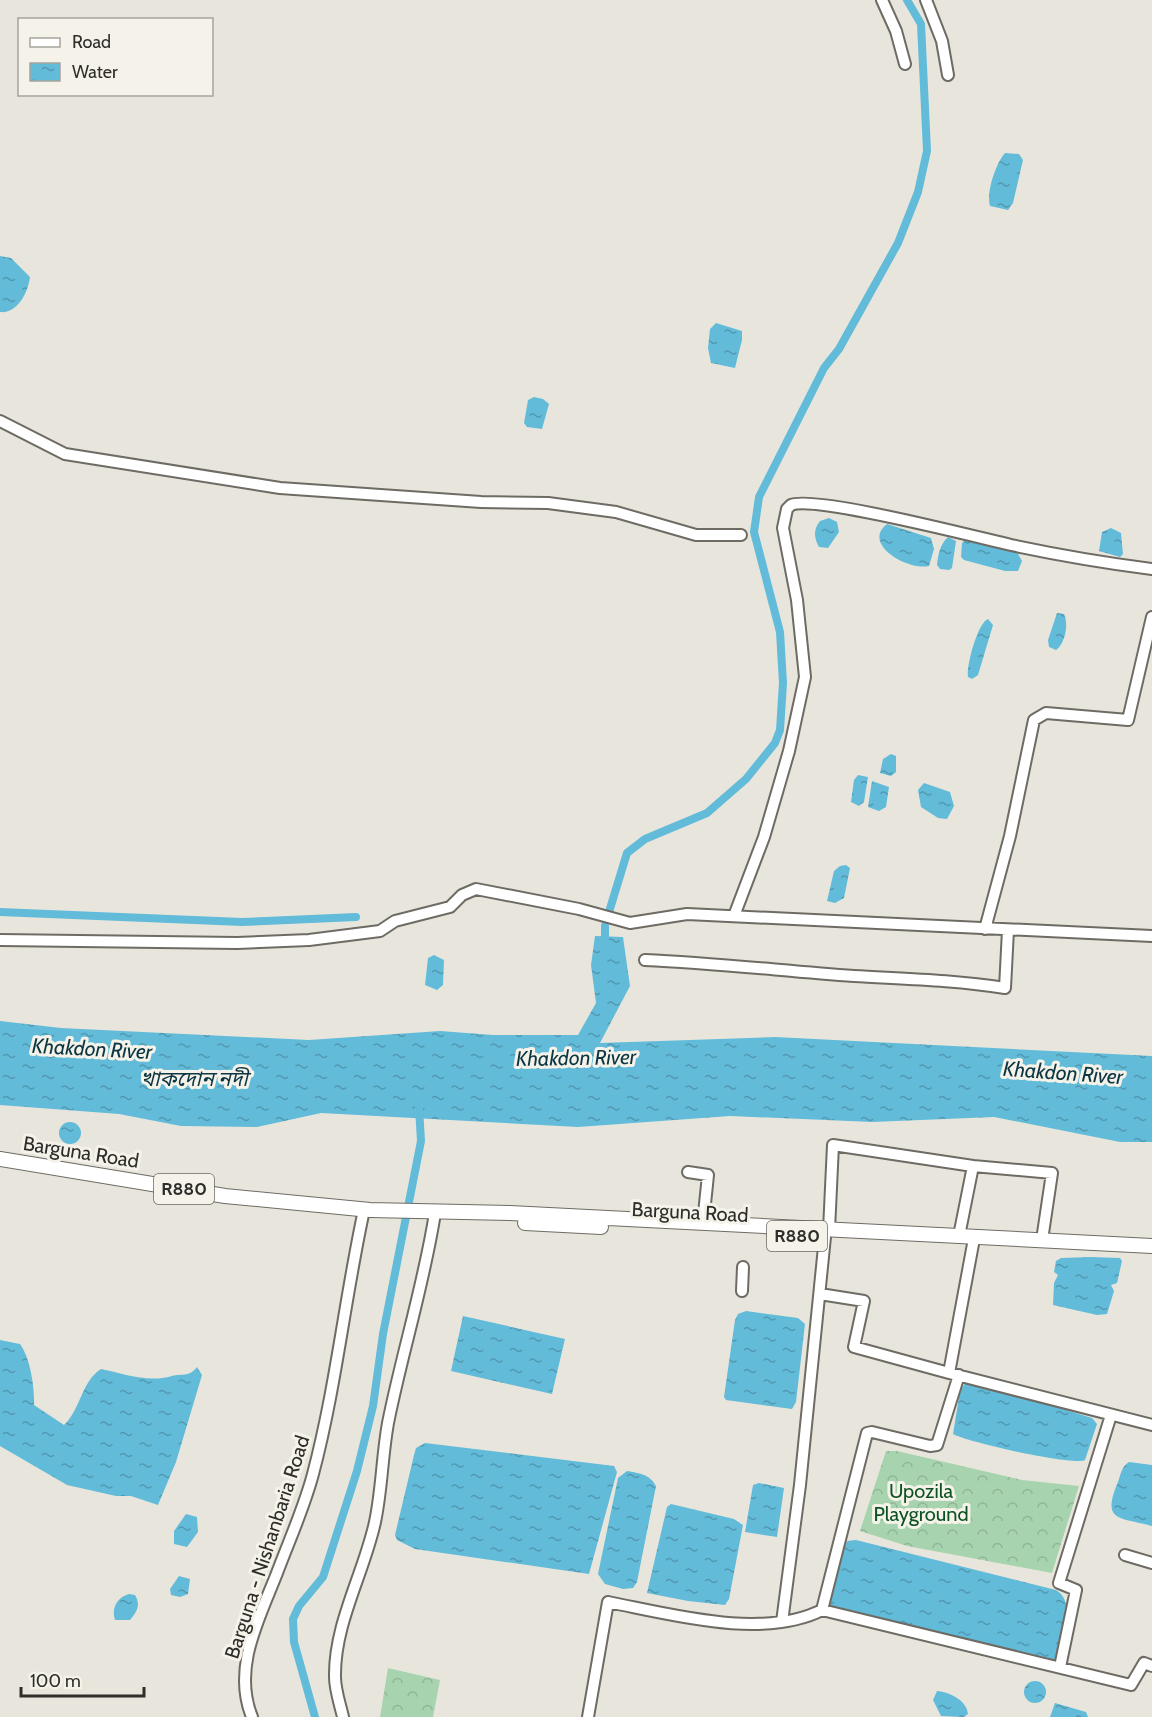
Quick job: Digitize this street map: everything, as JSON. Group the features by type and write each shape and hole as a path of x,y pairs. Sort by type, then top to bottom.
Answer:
{"main road":[{"name":"Barguna Road","path":"0,1159 225,1196 367,1210 510,1213 703,1223 973,1244 1152,1252"},
{"name":"Barguna Road","path":"433,1213 473,1221 827,1234 959,1236 1152,1246"}],"street":[{"path":"882,0 896,31 905,64"},
{"path":"927,0 942,41 948,75"},
{"path":"0,420 65,454 280,488 481,502 548,503 616,512 696,535 741,535"},
{"path":"734,916 764,837 789,751 805,677 797,600 783,528 787,508 791,505 828,504 1024,548 1152,569"},
{"path":"985,928 1010,836 1034,720 1046,713 1128,720 1152,617"},
{"path":"0,940 225,943 309,940 380,931 395,921 450,907 462,895 476,889 579,909 630,923 687,914 1152,936"},
{"path":"645,960 756,966 853,976 959,981 1005,988 1008,930"},
{"path":"782,1622 800,1485 827,1234 832,1145 973,1166 1052,1173 1042,1240"},
{"path":"959,1236 973,1166"},
{"path":"688,1172 708,1175 703,1223"},
{"name":"Barguna - Nishanbaria Road","path":"252,1717 245,1696 243,1680 249,1648 312,1476 367,1210"},
{"path":"343,1717 335,1680 336,1659 347,1611 375,1524 388,1426 425,1268 433,1213"},
{"path":"822,1610 867,1435 870,1431 930,1446 937,1445 954,1374 973,1244"},
{"path":"742,1291 743,1267"},
{"path":"820,1294 864,1301 854,1347 1152,1425"},
{"path":"1060,1667 1076,1590 1059,1583 1111,1415"},
{"path":"1125,1556 1152,1563"},
{"path":"588,1717 608,1602 720,1624 782,1622 822,1610 1131,1685 1144,1663 1152,1666"}],"green space":[{"name":"Upozila Playground","path":"886,1451 897,1451 1022,1480 1079,1486 1052,1573 907,1546 860,1531"},
{"path":"388,1668 440,1680 433,1717 380,1717"}],"water":[{"path":"1005,153 1019,154 1023,160 1013,203 1008,210 990,206 989,200 993,178"},
{"path":"0,256 11,258 30,277 21,301 12,310 6,312 0,312"},
{"path":"716,323 742,331 735,368 711,363 708,348 710,329"},
{"path":"534,397 543,399 549,404 542,429 527,427 524,423 528,400"},
{"path":"829,518 837,522 839,532 828,548 819,547 815,537 816,528 820,521"},
{"path":"887,524 931,538 934,549 929,566 910,564 900,560 883,547 880,532"},
{"path":"1111,528 1121,533 1123,554 1120,557 1099,551 1102,532"},
{"path":"948,537 956,541 952,568 949,570 940,569 937,565 941,546"},
{"path":"965,540 1016,550 1022,561 1018,571 1005,571 964,560 961,557 962,543"},
{"path":"1057,613 1064,614 1066,628 1064,639 1056,650 1049,647 1048,640"},
{"path":"988,619 993,625 978,675 972,679 968,677 971,655 980,628"},
{"path":"891,754 896,756 896,772 891,776 880,773 883,759"},
{"path":"858,775 868,777 864,802 859,806 851,802 854,780"},
{"path":"872,781 889,787 886,807 879,811 868,807"},
{"path":"924,783 950,792 954,806 947,819 938,818 921,807 918,790"},
{"path":"846,865 850,868 844,898 835,903 827,901 834,871"},
{"name":"খাকদোন নদী","path":"595,936 623,937 630,986 600,1043 775,1037 1152,1056 1152,1142 1120,1142 994,1117 872,1122 730,1116 578,1127 321,1113 257,1127 181,1126 119,1114 0,1105 0,1021 61,1028 309,1040 440,1031 493,1035 578,1035 596,1003 591,965"},
{"path":"434,955 444,960 443,985 437,990 425,985 428,958"},
{"path":"70,1122 78,1125 81,1133 78,1141 70,1144 62,1141 59,1133 62,1125"},
{"path":"1061,1258 1120,1258 1122,1261 1117,1283 1111,1285 1114,1291 1107,1314 1097,1315 1053,1305 1054,1283 1058,1275 1054,1272 1056,1261"},
{"path":"746,1311 798,1318 805,1324 796,1402 792,1409 726,1400 724,1397 735,1320 738,1314"},
{"path":"463,1316 565,1339 552,1394 451,1371"},
{"path":"0,1340 20,1344 27,1357 31,1373 34,1405 64,1425 70,1419 89,1381 101,1369 154,1379 188,1374 197,1367 202,1375 176,1462 158,1505 131,1496 116,1496 67,1485 0,1446"},
{"path":"966,1382 995,1388 1092,1418 1097,1424 1085,1460 1061,1460 1020,1452 953,1434 960,1391"},
{"path":"425,1443 614,1466 617,1472 589,1574 415,1549 397,1540 395,1535 416,1448"},
{"path":"1129,1462 1152,1465 1152,1526 1122,1519 1113,1511 1113,1495 1123,1468"},
{"path":"627,1471 647,1477 656,1486 637,1582 633,1588 623,1589 605,1584 598,1574 618,1478"},
{"path":"759,1483 784,1488 777,1537 745,1532 753,1485"},
{"path":"671,1504 734,1519 743,1525 729,1599 725,1605 647,1593 667,1507"},
{"path":"186,1514 197,1517 198,1532 187,1547 174,1544 174,1531"},
{"path":"856,1540 1056,1590 1063,1596 1067,1614 1056,1663 836,1611 830,1606 835,1573 847,1541"},
{"path":"179,1576 190,1579 188,1594 180,1597 171,1595 170,1589"},
{"path":"129,1594 135,1595 137,1599 136,1611 130,1620 115,1620 116,1604"},
{"path":"1035,1681 1043,1684 1046,1692 1043,1700 1035,1703 1027,1700 1024,1692 1027,1684"},
{"path":"937,1691 957,1698 967,1709 968,1714 964,1717 941,1716 933,1700"},
{"path":"1055,1703 1086,1712 1088,1717 1050,1717"}],"waterway":[{"path":"609,912 627,853 645,839 707,813 746,779 775,743 780,730 783,683 780,632 754,532 759,497 824,368 839,349 898,243 918,192 927,151 921,24 907,0"},
{"path":"0,912 242,922 356,917"},
{"path":"605,926 605,947"},
{"path":"315,1717 294,1642 293,1619 299,1606 323,1577 357,1471 373,1406 383,1334 421,1141 419,1108"}],"water label":[{"name":"Khakdon River","path":"92,1049"},
{"name":"Khakdon River","path":"576,1058"},
{"name":"Khakdon River","path":"1063,1073"}]}
